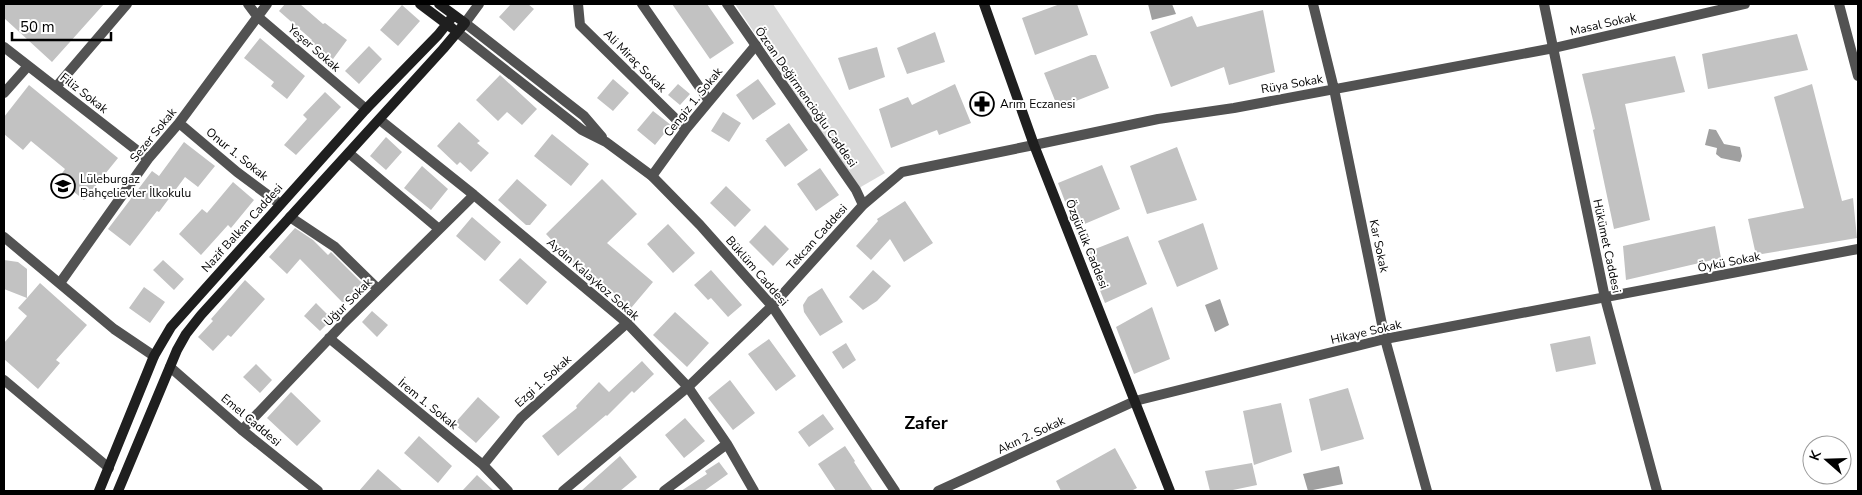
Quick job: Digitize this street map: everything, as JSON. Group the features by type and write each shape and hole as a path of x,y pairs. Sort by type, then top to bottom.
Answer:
{"main road":[{"name":"Büklüm Caddesi","path":"420,4 457,32"},
{"name":"Büklüm Caddesi","path":"439,4 464,23"},
{"name":"Özgürlük Caddesi","path":"984,4 1034,145 1170,491"},
{"name":"Nazif Balkan Caddesi","path":"99,491 154,356 171,327 366,109 454,15"},
{"path":"118,491 170,367 186,334 290,217 350,154 464,23"},
{"path":"154,356 170,367"}],"street":[{"path":"56,87 127,4"},
{"name":"Yeşer Sokak","path":"248,4 257,16 366,109"},
{"name":"Sezer Sokak","path":"60,283 148,159 179,123 267,4"},
{"path":"454,15 479,4"},
{"path":"464,23 479,4"},
{"name":"Ali Miraç Sokak","path":"578,4 580,24 686,129"},
{"path":"642,4 709,101"},
{"name":"Özcan Değirmencioğlu Caddesi","path":"727,4 856,190 863,205"},
{"name":"Kar Sokak","path":"1313,4 1334,89 1386,339 1427,491"},
{"name":"Hükümet Caddesi","path":"1544,4 1605,298 1657,491"},
{"name":"Masal Sokak","path":"1554,48 1744,4"},
{"path":"1840,4 1858,76"},
{"name":"Büklüm Caddesi","path":"464,23 584,116 606,142"},
{"name":"Büklüm Caddesi","path":"457,32 582,130 606,142 652,176 700,224 772,306 895,491"},
{"name":"Cengiz 1. Sokak","path":"652,176 686,129 756,45"},
{"name":"Filiz Sokak","path":"4,47 148,159"},
{"name":"Rüya Sokak","path":"1034,145 1158,119 1334,89 1554,48"},
{"path":"4,93 28,66"},
{"name":"Aydın Kalaykoz Sokak","path":"380,120 474,195 627,323 688,387 727,444 754,491"},
{"name":"Onur 1. Sokak","path":"179,123 237,172 280,204"},
{"name":"Tekcan Caddesi","path":"563,491 688,387 772,306 863,205 902,172 1034,145"},
{"path":"350,154 439,229"},
{"name":"Uğur Sokak","path":"242,430 329,338 474,195"},
{"path":"290,217 334,247 378,289"},
{"path":"4,237 114,329 154,356"},
{"name":"Öykü Sokak","path":"1605,298 1858,249"},
{"name":"Hikaye Sokak","path":"1135,401 1386,339 1605,298"},
{"name":"Ezgi 1. Sokak","path":"483,465 521,418 627,323"},
{"name":"İrem 1. Sokak","path":"329,338 483,465 508,491"},
{"name":"Emel Caddesi","path":"170,367 242,430 318,491"},
{"path":"6,386 109,468"},
{"name":"Akın 2. Sokak","path":"938,491 1135,401"},
{"path":"664,491 727,444"}],"shaded area":[{"path":"735,4 773,4 885,173 859,188"},
{"path":"1148,4 1172,4 1176,14 1152,20"},
{"path":"1709,129 1716,130 1724,144 1740,147 1742,156 1740,162 1721,158 1716,154 1717,148 1705,145"},
{"path":"1220,299 1229,325 1215,332 1205,305"},
{"path":"1339,466 1343,484 1308,491 1303,474"}],"building":[{"path":"4,4 104,4 52,62 4,18"},
{"path":"285,4 300,4 323,24 325,23 347,40 333,59 310,42 312,40 279,11"},
{"path":"511,4 528,4 534,9 514,31 499,17"},
{"path":"672,4 707,4 734,43 710,59"},
{"path":"1060,4 1077,4 1088,35 1035,55 1022,18"},
{"path":"402,5 420,21 398,46 380,30"},
{"path":"1263,10 1275,72 1229,85 1224,67 1171,87 1150,32 1192,16 1197,27"},
{"path":"935,32 945,62 907,74 897,48"},
{"path":"1797,34 1808,70 1708,89 1702,54"},
{"path":"260,38 305,76 287,99 271,86 274,82 244,58"},
{"path":"369,46 382,59 359,84 345,71"},
{"path":"877,47 885,77 849,90 838,58"},
{"path":"1091,55 1096,55 1109,88 1058,108 1044,73"},
{"path":"1675,56 1685,92 1625,104 1650,220 1614,229 1593,130 1595,129 1582,74"},
{"path":"500,75 537,109 522,125 507,112 498,121 476,100"},
{"path":"613,79 629,93 613,111 597,98"},
{"path":"758,79 776,104 753,120 736,95"},
{"path":"678,84 690,94 680,105 668,95"},
{"path":"955,84 971,123 939,135 937,130 891,148 879,109 908,97 912,105"},
{"path":"1812,84 1842,201 1853,198 1857,238 1756,255 1748,219 1804,208 1774,97"},
{"path":"29,85 118,158 84,200 58,179 65,169 31,141 23,150 4,134 4,117"},
{"path":"325,92 341,107 296,155 284,145 307,119 303,115"},
{"path":"653,111 671,125 655,145 637,130"},
{"path":"723,112 741,123 729,142 711,131"},
{"path":"459,122 480,141 477,143 489,153 471,172 460,162 457,165 437,146"},
{"path":"789,123 808,150 785,167 765,140"},
{"path":"552,134 589,164 571,186 534,156"},
{"path":"386,137 402,152 386,170 370,156"},
{"path":"184,142 215,166 198,187 185,177 130,246 108,229 152,171 159,176"},
{"path":"1177,147 1197,200 1147,214 1130,166"},
{"path":"1102,165 1120,209 1075,228 1058,183"},
{"path":"422,166 448,189 431,210 404,188"},
{"path":"820,168 839,195 816,211 797,184"},
{"path":"517,179 547,205 530,225 526,225 498,200"},
{"path":"602,179 637,214 607,243 653,282 631,308 583,267 580,270 546,234"},
{"path":"233,182 254,200 231,228 228,225 201,255 179,234 202,209 207,213"},
{"path":"726,186 751,210 735,227 710,203"},
{"path":"905,201 933,243 904,262 890,239 871,260 856,246 878,221 877,219"},
{"path":"472,217 501,242 485,261 456,236"},
{"path":"1203,223 1218,269 1177,287 1158,241"},
{"path":"668,224 695,253 673,273 647,244"},
{"path":"765,225 789,249 773,266 749,242"},
{"path":"1715,226 1721,258 1626,280 1623,246"},
{"path":"295,228 313,240 328,255 331,252 364,285 344,304 300,259 287,274 269,257"},
{"path":"1128,236 1147,284 1105,303 1085,253"},
{"path":"520,258 547,282 527,305 499,280"},
{"path":"4,260 18,262 27,269 27,298 4,289"},
{"path":"163,260 184,279 174,290 153,270"},
{"path":"711,270 742,305 728,317 711,298 708,300 694,285"},
{"path":"873,270 891,286 877,301 863,310 849,297"},
{"path":"245,280 265,299 231,337 228,335 213,351 198,337"},
{"path":"40,283 87,325 56,360 60,363 38,389 4,359 4,343 27,316 18,308"},
{"path":"144,287 165,302 150,323 129,308"},
{"path":"822,288 843,322 820,336 804,312 803,305 808,297"},
{"path":"316,303 330,317 330,321 320,331 304,316"},
{"path":"1152,307 1170,359 1134,374 1116,327"},
{"path":"372,311 388,325 377,337 362,322"},
{"path":"675,312 709,343 687,367 653,335"},
{"path":"1590,336 1596,364 1556,372 1550,344"},
{"path":"769,339 796,376 776,391 748,354"},
{"path":"846,343 856,360 843,369 832,352"},
{"path":"642,361 654,374 558,456 542,436 577,408 576,406 599,382 609,392"},
{"path":"256,364 272,380 260,393 243,377"},
{"path":"730,380 755,413 733,430 708,398"},
{"path":"1348,388 1364,439 1321,451 1309,399"},
{"path":"291,392 321,421 297,446 267,418"},
{"path":"478,397 500,417 476,443 454,424"},
{"path":"1281,403 1292,452 1254,465 1243,411"},
{"path":"823,414 834,429 809,447 798,432"},
{"path":"685,418 705,441 684,458 665,435"},
{"path":"419,436 452,466 438,483 404,453"},
{"path":"845,446 873,491 836,491 818,464"},
{"path":"1115,448 1137,488 1131,491 1061,491 1056,481"},
{"path":"620,456 637,477 620,491 581,491"},
{"path":"719,462 728,474 704,491 681,491 707,474 705,471"},
{"path":"1252,463 1257,485 1228,491 1210,491 1205,471"},
{"path":"378,469 403,491 359,491"},
{"path":"477,475 494,491 462,491"}],"place":[{"name":"Arım Eczanesi","path":"982,104"},
{"name":"Lüleburgaz Bahçelievler İlkokulu","path":"63,186"}],"district":[{"name":"Zafer","path":"926,423"}]}
